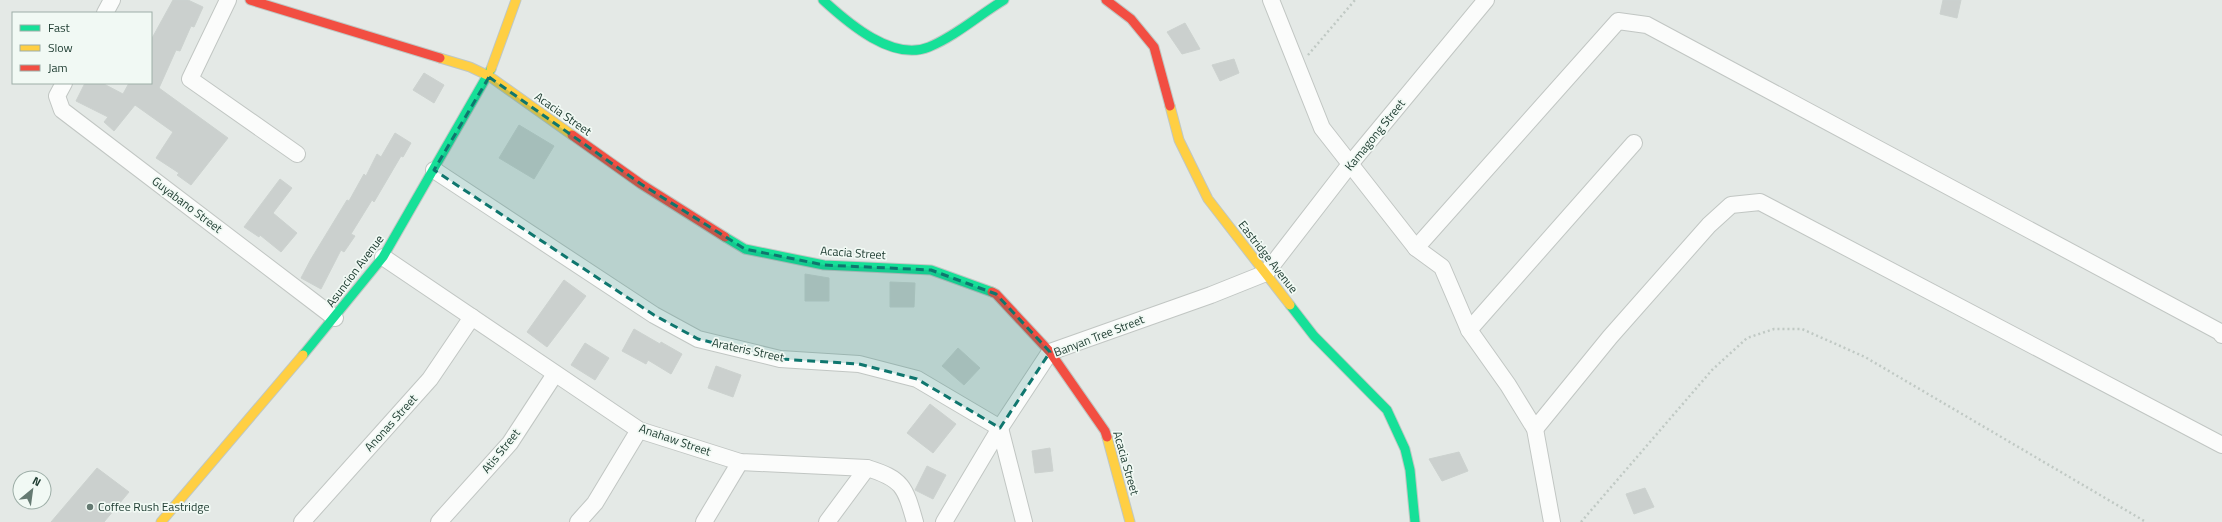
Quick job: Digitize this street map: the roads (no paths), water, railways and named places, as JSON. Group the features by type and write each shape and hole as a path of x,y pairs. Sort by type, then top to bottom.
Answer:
{"street":[{"path":"106,12 112,0"},
{"path":"228,0 190,79 297,154"},
{"path":"250,0 452,60 489,76"},
{"name":"Asuncion Avenue","path":"161,522 336,318 383,257 489,76 516,0"},
{"path":"823,0 855,28 890,47 921,50 948,37 1004,0"},
{"name":"Eastridge Avenue","path":"1106,0 1131,19 1154,47 1180,140 1208,200 1314,336 1387,410 1405,449 1415,522"},
{"path":"1271,0 1322,128 1416,248 1442,266 1469,330 1508,385 1535,429 1552,522"},
{"name":"Kamagong Street","path":"1266,273 1351,164 1486,0"},
{"path":"1416,248 1618,21 1647,25 2199,321 2222,335"},
{"name":"Acacia Street","path":"489,76 641,184 745,249 824,265 931,270 996,294 1050,352 1105,431 1130,522"},
{"name":"Guyabano Street","path":"63,84 56,96 62,110 336,318"},
{"path":"1469,330 1634,143"},
{"name":"Arateris Street","path":"434,170 654,315 698,339 780,359 859,364 916,379 1000,428"},
{"path":"1535,429 1610,337 1709,225 1731,205 1760,202 2222,445"},
{"name":"Anahaw Street","path":"383,257 639,430 740,462 867,468 896,479 907,493 915,522"},
{"name":"Banyan Tree Street","path":"944,522 1000,428 1050,352 1211,295 1266,273"},
{"name":"Anonas Street","path":"302,522 430,379 472,317"},
{"name":"Atis Street","path":"439,522 510,443 555,374"},
{"path":"1000,428 1024,522"},
{"path":"578,522 595,503 639,430"},
{"path":"704,522 740,462"},
{"path":"828,522 867,468"}],"place":[{"name":"Coffee Rush Eastridge","path":"90,507"}]}
